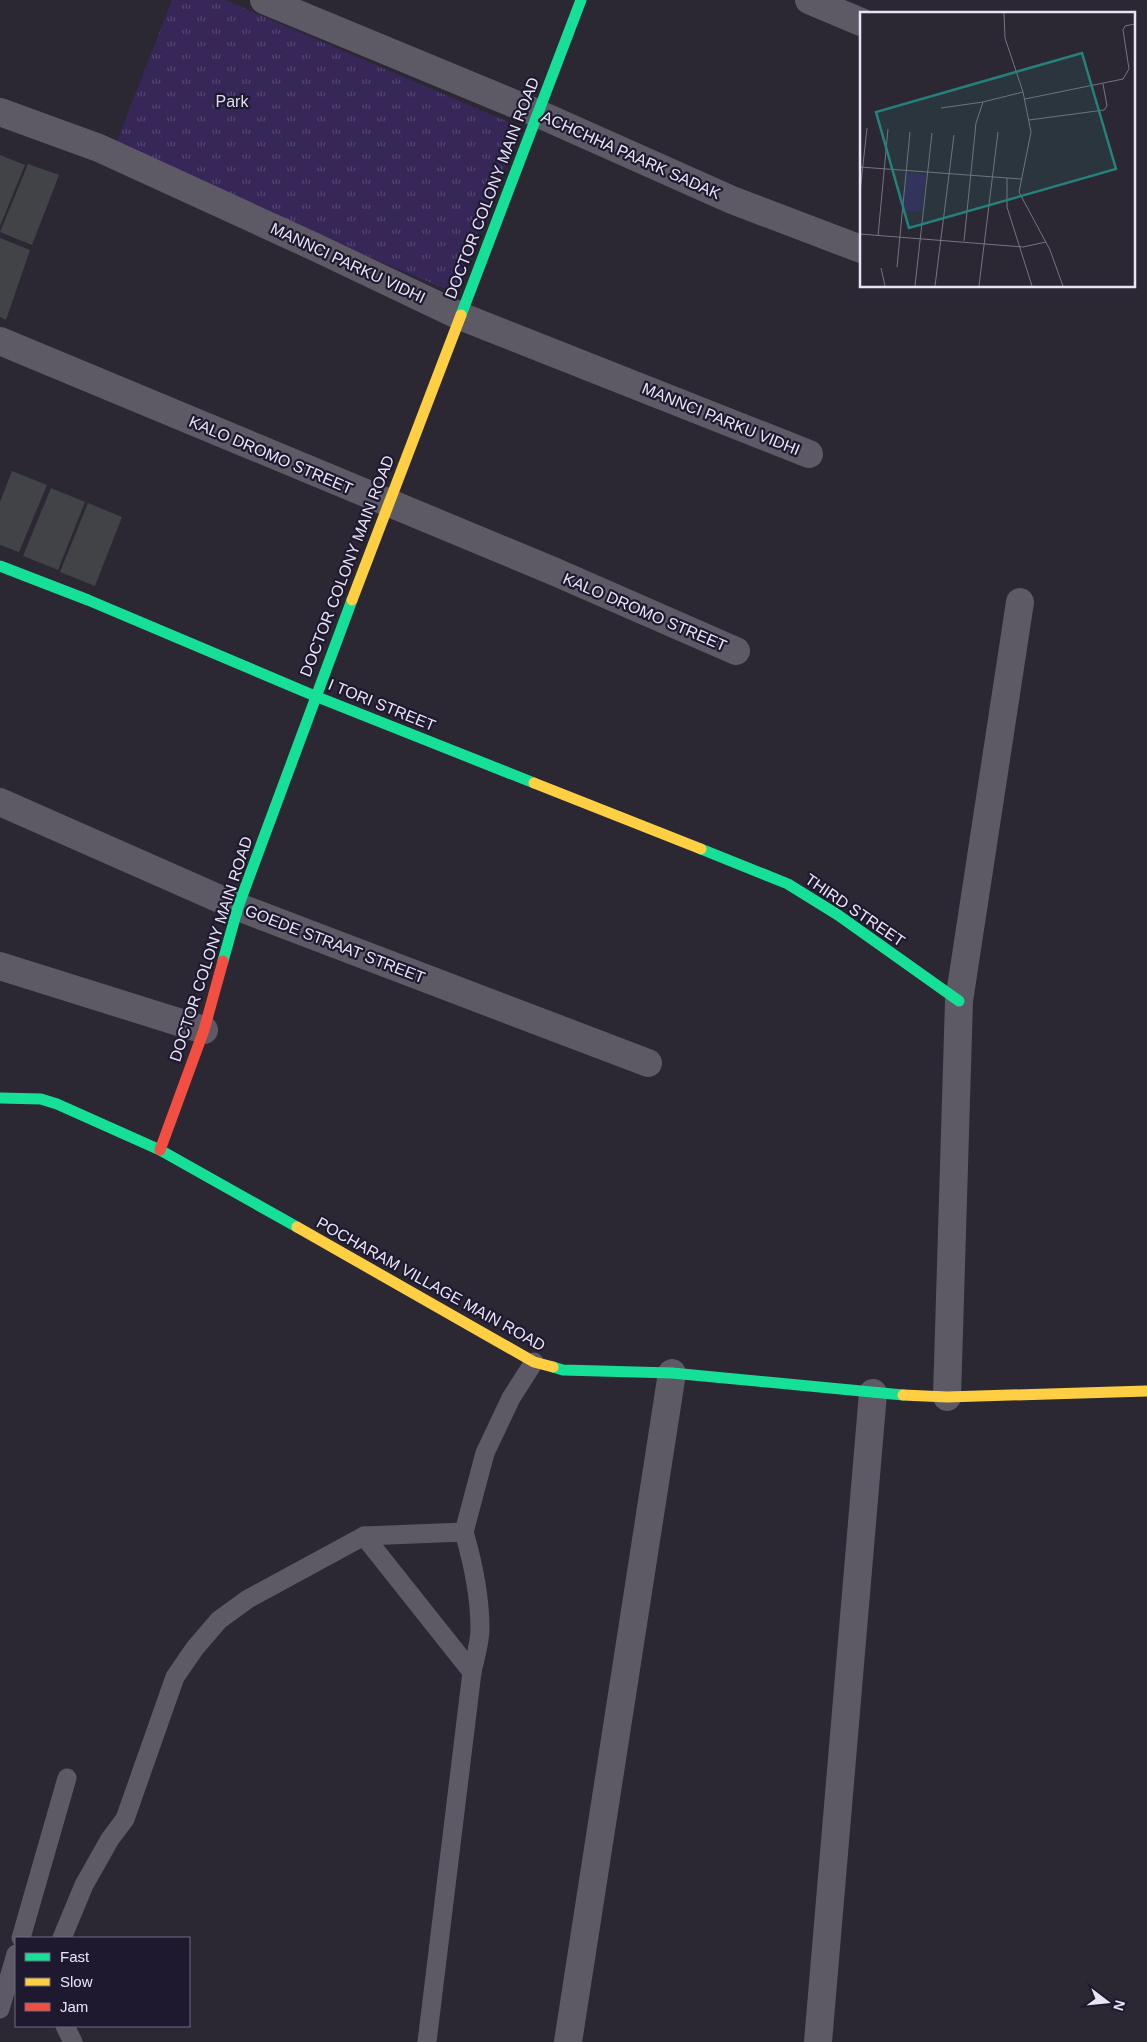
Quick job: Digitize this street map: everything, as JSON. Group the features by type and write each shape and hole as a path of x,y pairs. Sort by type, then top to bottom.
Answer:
{"street":[{"name":"ACHCHHA PAARK SADAK","path":"264,0 539,114 732,200 860,249"},
{"name":"DOCTOR COLONY MAIN ROAD","path":"160,1150 204,1030 238,907 315,696 581,0"},
{"path":"809,0 860,22"},
{"name":"MANNCI PARKU VIDHI","path":"0,112 99,148 460,316 809,454"},
{"name":"KALO DROMO STREET","path":"0,341 389,505 553,571 736,651"},
{"name":"I TORI STREET","path":"0,566 97,604 315,696 726,858"},
{"path":"947,1397 959,1001 1020,602"},
{"name":"GOEDE STRAAT STREET","path":"0,802 238,907 648,1064"},
{"name":"THIRD STREET","path":"726,858 788,884 838,915 959,1001"},
{"path":"0,966 204,1030"},
{"name":"POCHARAM VILLAGE MAIN ROAD","path":"0,1098 41,1098 160,1150 534,1362 563,1370 672,1373 873,1393 947,1397 1147,1391"},
{"path":"568,2042 672,1373"},
{"path":"818,2042 873,1393"}],"lane":[{"path":"426,2042 472,1672 480,1631 478,1597 464,1532 485,1453 511,1398 534,1362"},
{"path":"62,1937 84,1885 110,1839 125,1819 175,1677 194,1648 219,1620 248,1599 364,1536 464,1532"},
{"path":"364,1536 472,1672"},
{"path":"21,1937 67,1778"},
{"path":"0,2009 15,1957"},
{"path":"66,2027 73,2042"}],"green space":[{"name":"Park","path":"172,0 225,0 520,127 455,293 114,149"}],"building":[{"path":"0,155 25,165 0,226"},
{"path":"28,164 59,175 32,245 0,232"},
{"path":"0,238 30,250 6,320 0,317"},
{"path":"12,471 47,485 19,552 0,545 0,502"},
{"path":"51,488 85,502 58,570 23,556"},
{"path":"88,503 122,517 95,586 60,572"}],"traffic: fast":[{"path":"461,315 581,0"},
{"path":"0,566 88,600 315,696 534,783"},
{"path":"223,961 238,907 352,600"},
{"path":"701,849 788,884 838,915 959,1001"},
{"path":"0,1098 41,1099 57,1104 160,1150 297,1227"},
{"path":"553,1367 563,1370 672,1373 903,1395"}],"traffic: slow":[{"path":"352,600 461,315"},
{"path":"534,783 701,849"},
{"path":"297,1227 534,1362 553,1367"},
{"path":"903,1395 947,1397 1147,1391"}],"traffic: jam":[{"path":"160,1150 204,1030 223,961"}]}
